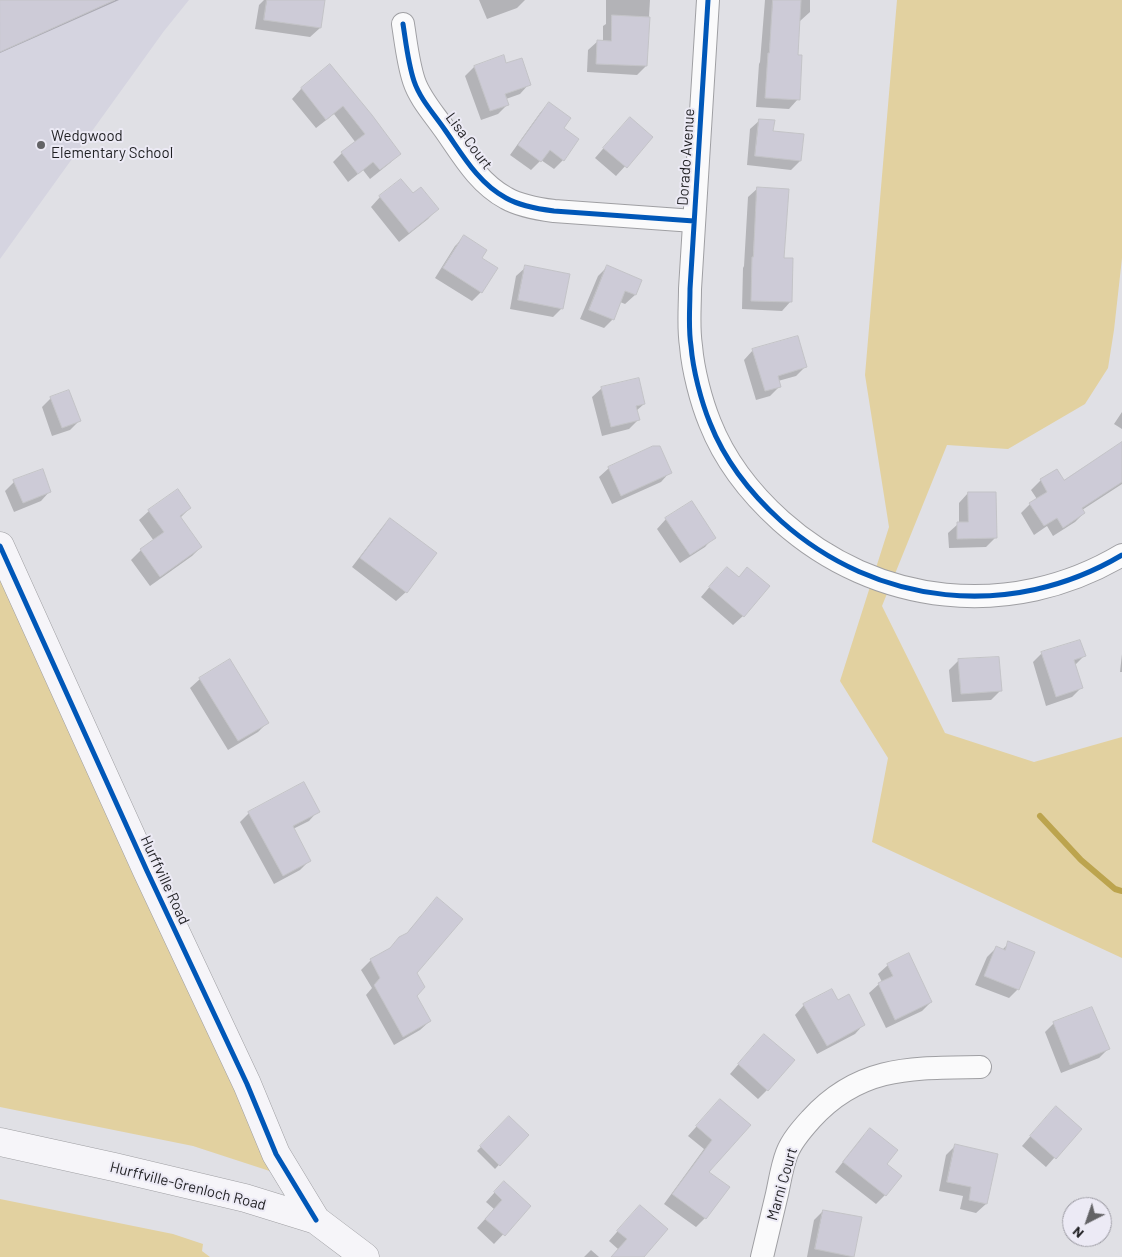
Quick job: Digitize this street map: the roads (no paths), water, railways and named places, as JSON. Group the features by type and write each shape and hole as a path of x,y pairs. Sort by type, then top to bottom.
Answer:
{"street":[{"name":"Dorado Avenue","path":"708,0 690,289 690,346 703,404 727,456 743,479 762,503 803,539 855,570 883,581 917,590 958,596 1005,595 1043,588 1082,575 1122,555"},
{"name":"Lisa Court","path":"403,24 410,67 421,97 483,181 506,198 537,208 554,211 694,222"},
{"name":"Hurffville Road","path":"0,546 147,871 247,1084 276,1154 316,1220"},
{"name":"Marni Court","path":"762,1257 781,1174 788,1152 796,1138 819,1110 852,1086 874,1076 896,1071 930,1068 980,1067"},
{"name":"Hurffville-Grenloch Road","path":"0,1142 245,1198 316,1220 365,1257"}],"waterway":[{"path":"1040,816 1081,860 1115,889 1122,891"}],"place":[{"name":"Wedgwood Elementary School","path":"41,145"}]}
